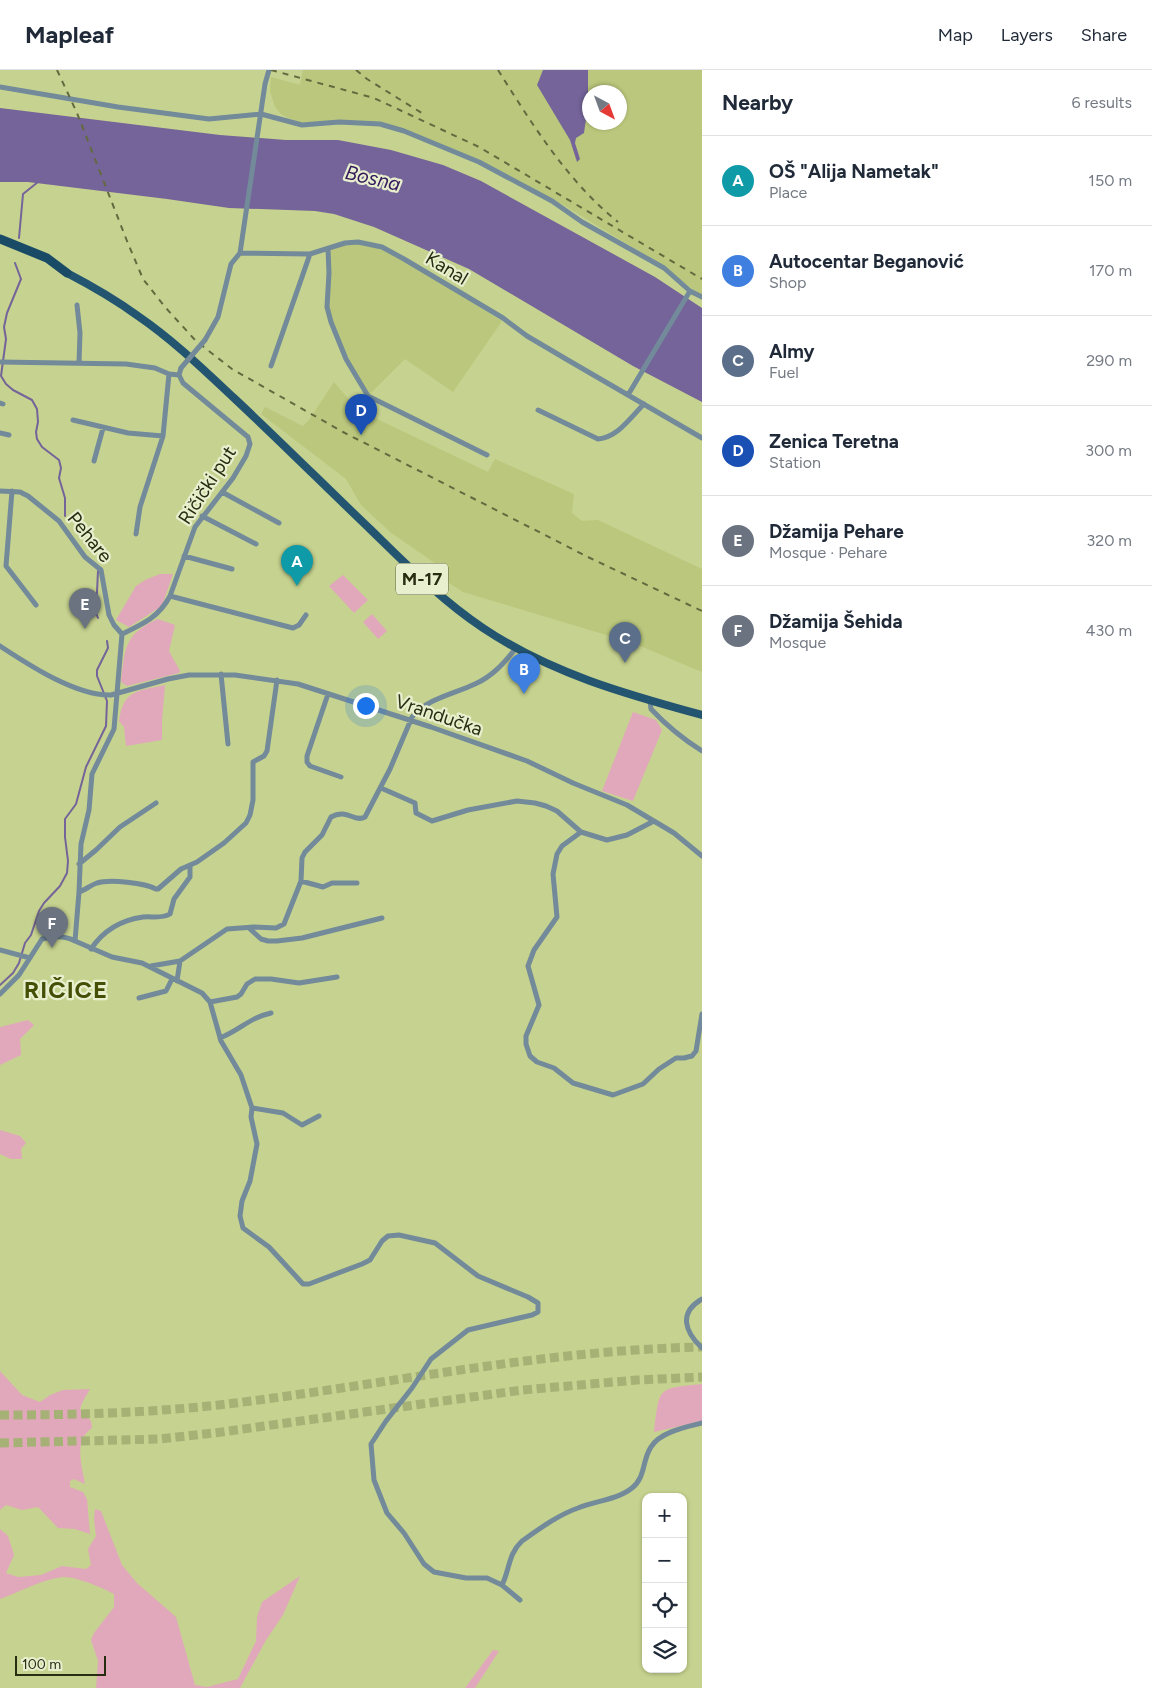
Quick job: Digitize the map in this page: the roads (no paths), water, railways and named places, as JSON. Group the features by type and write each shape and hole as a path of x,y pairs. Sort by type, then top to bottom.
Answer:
{"highway":[{"path":"0,239 46,258 67,273"},
{"name":"M-17","path":"0,246 67,273"}],"main road":[{"name":"M-17","path":"67,273 123,306 152,326 181,350 260,422 432,588 466,616 516,648 575,676 702,715"}],"street":[{"path":"0,362 79,362 155,368 169,374 179,375 181,368 205,340 218,317 231,264 240,253 269,70"},
{"path":"1,87 118,107 210,119 261,114 302,125 339,122 380,124 434,143 479,162 552,201 582,222 664,268 689,293 702,297"},
{"name":"Kanal","path":"240,253 310,254 345,243 358,242 382,247 495,314 558,355 702,438"},
{"path":"328,249 327,306 331,322 346,359 368,396 487,455"},
{"path":"271,366 310,254"},
{"path":"628,395 689,293"},
{"path":"77,306 80,333 79,362"},
{"path":"136,534 140,507 163,436 169,374"},
{"name":"Ričički put","path":"122,634 137,627 161,611 170,596 195,527 234,478 250,444 248,437 189,388 179,375"},
{"path":"538,410 598,439 615,434 644,404"},
{"path":"73,420 128,433 163,436"},
{"path":"94,461 103,428"},
{"path":"0,433 9,435"},
{"name":"Pehare","path":"0,491 20,492 28,496 59,521 86,557 101,570 109,615 114,625 122,634"},
{"path":"12,491 3,552 6,566 36,605"},
{"path":"222,492 279,523"},
{"path":"202,516 256,544"},
{"path":"184,556 232,569"},
{"path":"170,596 293,628 299,625 306,615"},
{"path":"75,941 81,844 88,810 92,774 114,729 122,634"},
{"name":"Vrandučka","path":"0,646 80,691 103,695 189,675 221,674 298,684 527,761 573,783 627,805 674,833 702,856"},
{"path":"151,967 180,961 223,930 276,928 284,924 301,881 302,858 305,852 322,835 331,817 342,813 362,820 365,817 416,712 443,696 487,678 504,664 516,648"},
{"path":"221,674 228,744"},
{"path":"79,892 97,883 106,882 147,885 156,889 181,869 197,862 224,843 246,824 253,800 253,762 264,756 268,751 277,680"},
{"path":"328,694 307,756 307,762 310,766 341,778"},
{"path":"650,700 651,709 662,721 702,751"},
{"path":"380,788 415,803 416,813 432,821 468,810 497,804 526,802 546,806 557,811 581,832 607,840 618,839 638,831 654,821"},
{"path":"79,864 120,827 156,803"},
{"path":"581,832 562,846 557,854 553,874 557,917 534,950 528,966 539,1005 526,1036 526,1044 530,1056 537,1062 554,1068 573,1083 613,1095 643,1084 659,1069 676,1058 692,1056 696,1051 702,1014"},
{"path":"91,949 102,934 113,927 143,917 161,917 170,914 174,899 190,877 190,864"},
{"path":"301,881 323,888 332,883 358,883"},
{"path":"249,928 260,939 277,941 302,938 382,918"},
{"path":"0,994 19,976 42,939 57,936 75,941 112,957 142,963 202,993 210,1002 220,1038 241,1075 252,1108 251,1117 257,1144 250,1182 242,1201 240,1216 243,1228 269,1247 286,1264 293,1275 303,1284 310,1284 370,1260 382,1241 388,1236 399,1236 435,1243 478,1276 538,1303 538,1312 532,1315 468,1330 431,1359 371,1444 374,1480 387,1513 404,1533 424,1564 434,1572 466,1578 487,1578 502,1585 520,1600"},
{"path":"0,950 30,958"},
{"path":"139,998 166,991 174,980 180,961"},
{"path":"210,1002 237,997 247,984 255,979 299,983 337,977"},
{"path":"220,1038 238,1030 253,1018 271,1013"},
{"path":"252,1108 283,1113 302,1125 319,1116"},
{"path":"702,1299 693,1305 686,1325 690,1334 702,1348"},
{"path":"502,1585 514,1548 522,1541 577,1508 622,1494 632,1488 644,1471 650,1447 658,1439 672,1432 702,1423"}],"water":[{"path":"543,70 588,70 588,85 582,85 582,130 584,130 584,133 576,138 575,143 580,159 577,162 570,140 537,85"},
{"name":"Bosna","path":"0,108 220,135 286,140 338,140 391,150 443,165 481,181 655,277 702,308 702,402 633,366 469,269 374,227 334,214 315,211 229,208 28,182 0,182"}],"waterway":[{"path":"19,238 23,194 38,182"},
{"path":"15,263 21,279 7,313 4,327 6,339 1,376 13,390 32,400 37,409 37,439 42,447 59,460 61,468 59,478 65,498 65,516"},
{"path":"98,571 96,613 98,618"},
{"path":"0,985 13,973 19,963 25,943 31,935 39,911 60,886 67,873 65,819 76,804 86,767 106,726 107,701 97,676 97,670 108,648 107,641"}],"tunnel":[{"path":"0,1415 110,1413 192,1408 520,1362 641,1350 702,1347"},
{"path":"0,1443 160,1439 522,1390 637,1380 702,1377"}],"railway":[{"path":"57,70 77,113 143,279 196,341 232,369 343,432 590,558 702,611"},
{"path":"271,70 374,98 479,147 702,279"},
{"path":"356,70 367,79 425,115"},
{"path":"498,70 524,111 567,171 618,222"}],"place":[{"name":"Zenica Teretna","path":"361,435"},
{"name":"OŠ \"Alija Nametak\"","path":"297,586"},
{"name":"Džamija Pehare","path":"85,629"},
{"name":"Almy","path":"625,663"},
{"name":"Autocentar Beganović","path":"524,694"},
{"name":"Džamija Šehida","path":"52,948"}],"district":[{"name":"RIČICE","path":"66,989"}]}
